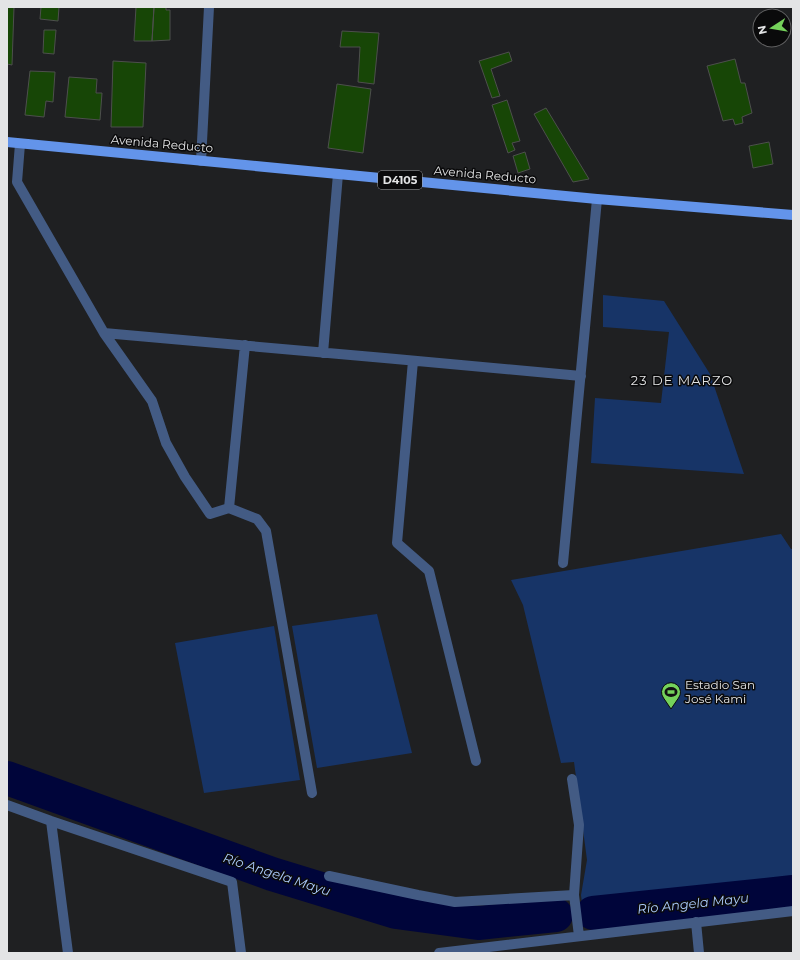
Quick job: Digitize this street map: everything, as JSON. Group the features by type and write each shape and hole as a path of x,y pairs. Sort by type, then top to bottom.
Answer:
{"main road":[{"name":"Avenida Reducto","path":"7,142 338,174 793,215"}],"street":[{"path":"201,161 209,7"},
{"path":"20,144 17,182 104,333 152,401 166,443 185,477 210,514 229,508 257,519 266,531 312,793"},
{"path":"323,353 338,174"},
{"path":"563,563 597,198"},
{"path":"104,333 581,376"},
{"path":"229,508 244,345"},
{"path":"413,361 397,543 429,571 476,761"},
{"path":"572,779 579,825 574,894 579,936"},
{"path":"7,805 232,882 241,953"},
{"path":"51,821 68,953"},
{"path":"329,876 455,902 574,894"},
{"path":"439,953 793,910"},
{"path":"696,922 699,953"}],"shaded area":[{"path":"603,295 664,301 710,374 744,474 591,463 595,398 661,403 669,332 603,327"},
{"name":"Estadio San José Kami","path":"781,534 791,549 793,549 793,904 585,926 581,895 587,860 574,762 561,763 523,605 511,580"},
{"path":"377,614 412,753 317,768 292,626"},
{"path":"274,626 300,780 204,793 175,643"}],"building":[{"path":"7,7 14,7 12,65 7,64"},
{"path":"41,7 59,7 58,21 40,19"},
{"path":"136,7 154,7 152,41 134,41"},
{"path":"154,7 166,7 166,10 170,10 170,40 152,41"},
{"path":"44,30 56,30 54,54 43,53"},
{"path":"342,31 379,33 374,84 358,82 360,47 340,47"},
{"path":"509,52 512,61 491,69 500,96 492,98 479,61"},
{"path":"735,59 741,83 745,83 752,113 742,117 743,123 735,125 733,119 723,121 707,66"},
{"path":"113,61 146,63 143,127 111,127"},
{"path":"30,71 55,72 53,102 46,101 44,117 25,115"},
{"path":"69,77 97,79 96,93 102,93 100,120 65,117"},
{"path":"337,84 371,89 363,153 328,148"},
{"path":"507,100 520,141 512,143 515,150 508,153 492,105"},
{"path":"546,108 589,179 573,182 534,114"},
{"path":"769,142 773,164 753,168 749,146"},
{"path":"525,152 530,169 518,173 513,156"}],"waterway":[{"name":"Río Angela Mayu","path":"7,778 272,874 396,912 478,923 556,915"},
{"name":"Río Angela Mayu","path":"593,913 793,892"}],"place":[{"name":"Estadio San José Kami","path":"671,709"}],"district":[{"name":"23 DE MARZO","path":"682,380"}]}
